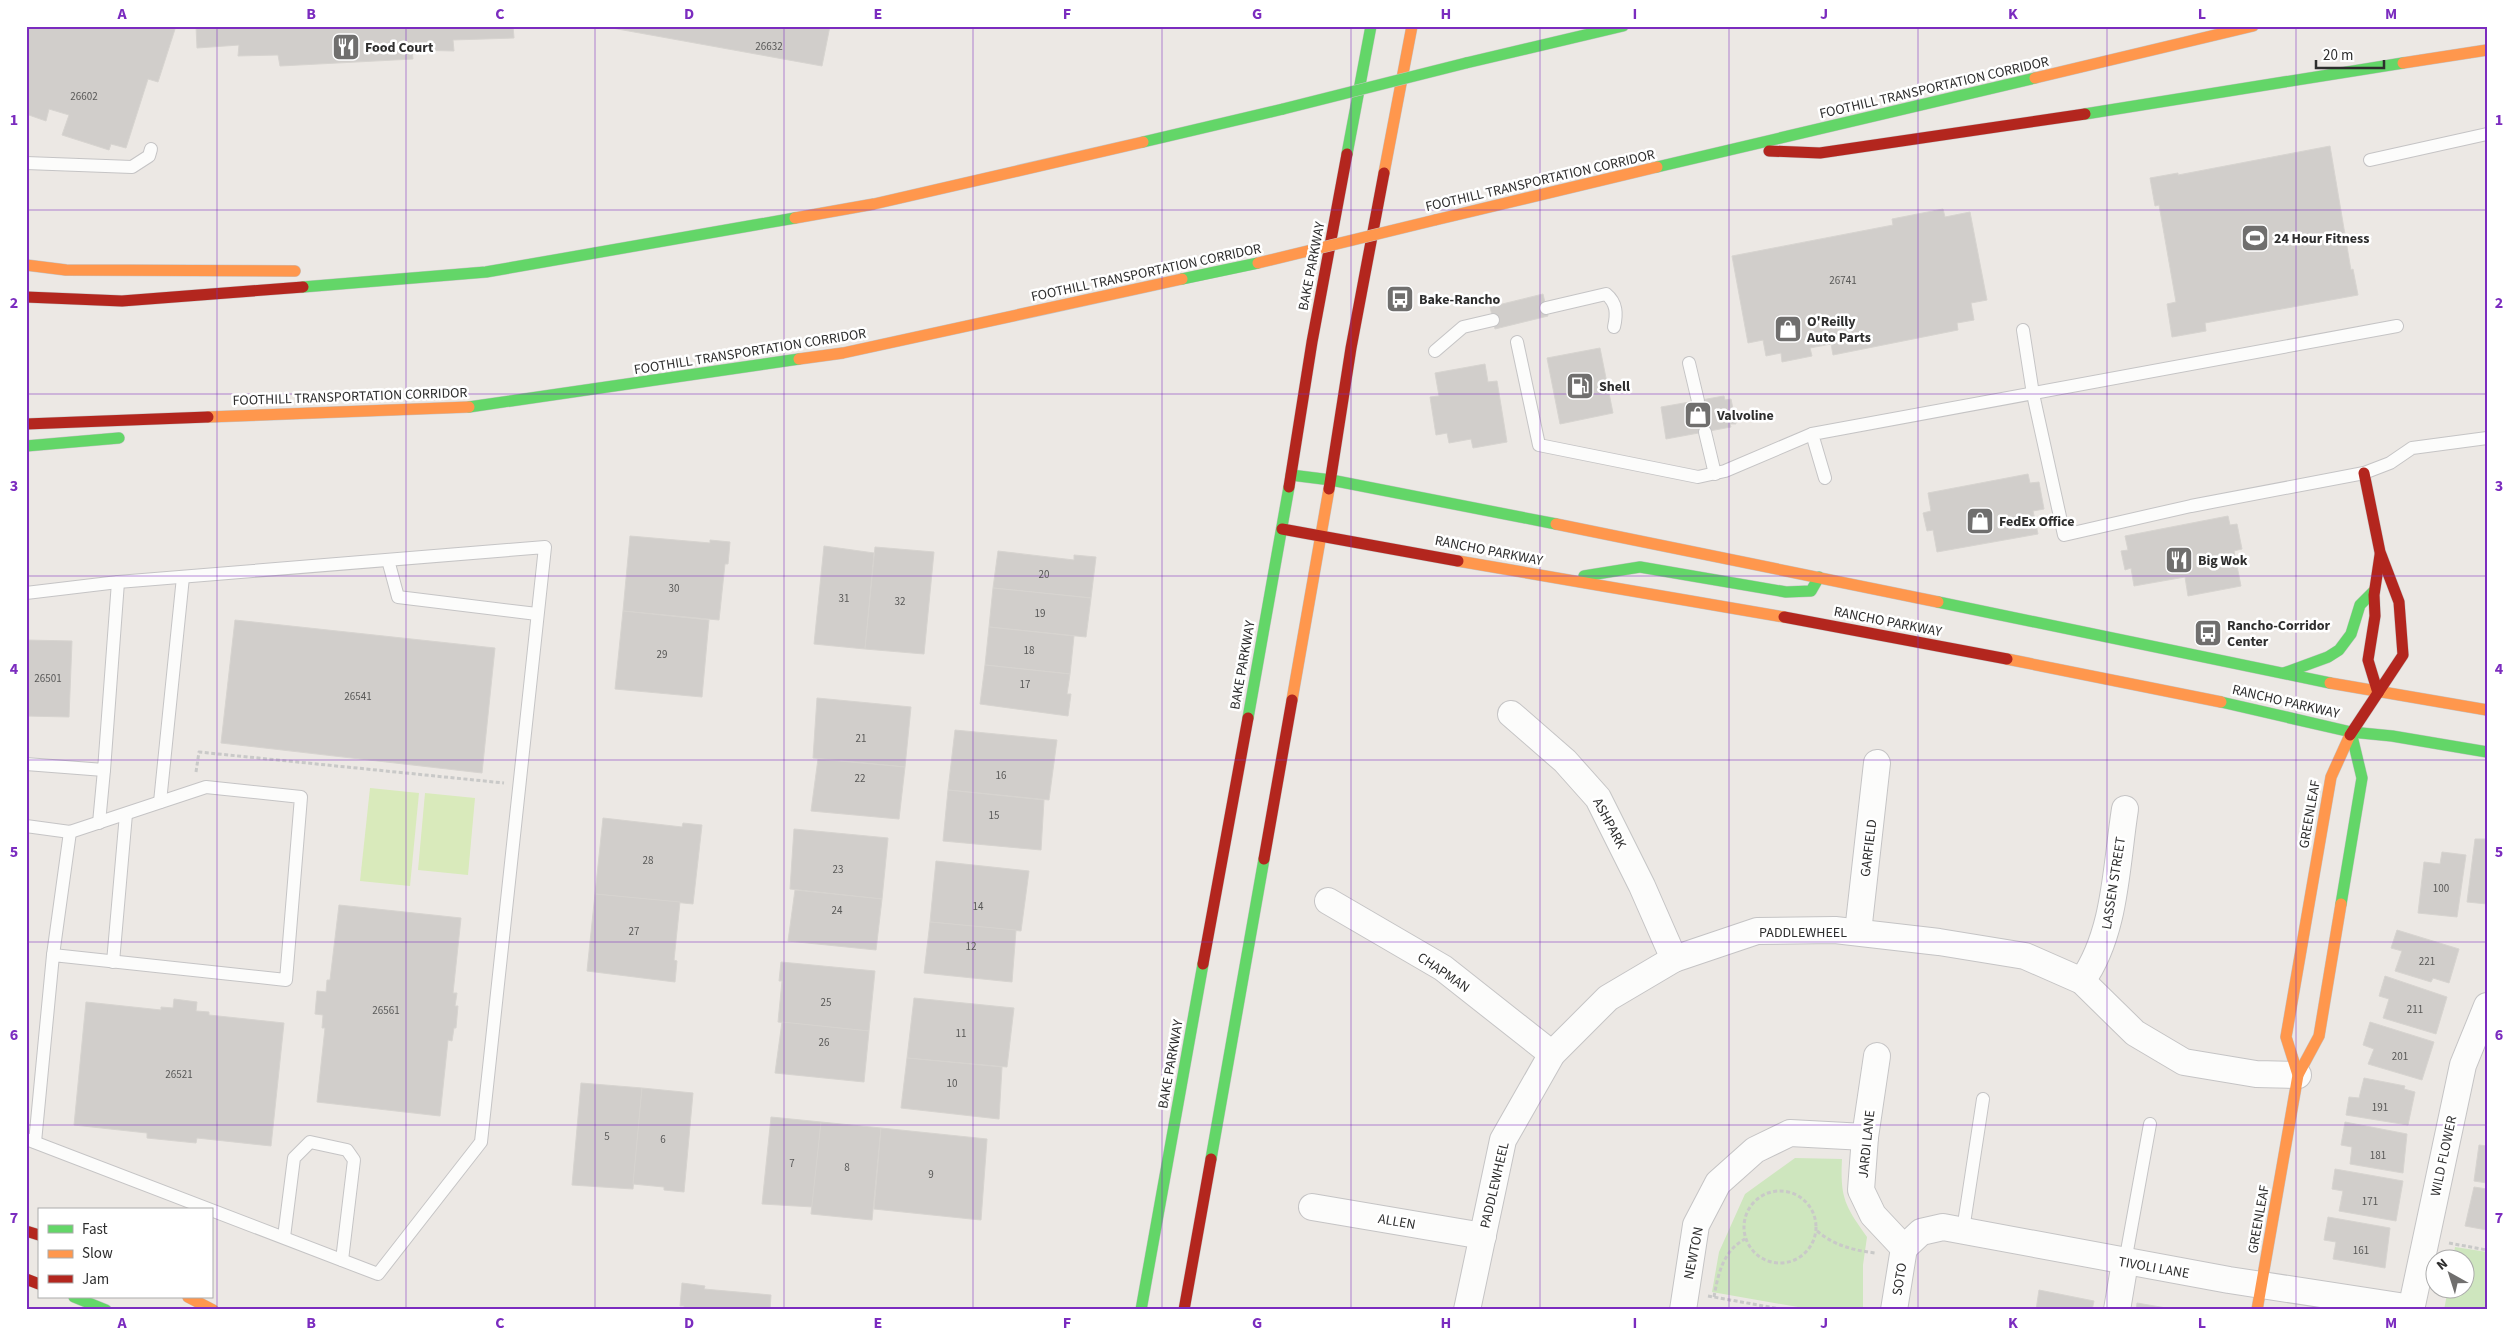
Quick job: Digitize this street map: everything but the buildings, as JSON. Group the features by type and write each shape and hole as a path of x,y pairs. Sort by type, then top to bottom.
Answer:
{"main road":[{"name":"BAKE PARKWAY","path":"1141,1310 1282,529 1312,342 1371,26"},
{"path":"1184,1310 1331,480 1351,348 1412,26"},
{"path":"1466,63 1584,26"},
{"path":"26,297 122,301 486,272 874,204 1283,109 1623,26"},
{"name":"FOOTHILL TRANSPORTATION CORRIDOR","path":"26,424 482,406 843,352 1258,263 2253,26"},
{"path":"1733,150 1820,153 1952,135 2487,50"},
{"path":"26,265 66,270 306,271"},
{"path":"346,271 486,272"},
{"path":"234,428 482,406"},
{"path":"26,446 135,437"},
{"path":"2351,732 2403,655 2400,602 2380,552 2364,473"},
{"name":"RANCHO PARKWAY","path":"1291,475 1331,480 1819,577 2378,693 2487,710"},
{"name":"RANCHO PARKWAY","path":"1282,529 1563,580 1799,619 2140,684 2351,732 2392,736 2487,752"},
{"path":"2378,693 2368,660 2375,616 2375,589 2380,552"},
{"path":"1563,580 1640,567 1786,592 1812,591 1819,577"},
{"path":"2284,673 2328,657 2339,650 2351,634 2360,605 2375,589"},
{"name":"GREENLEAF","path":"2298,1075 2286,1036 2331,777 2351,732"},
{"name":"GREENLEAF","path":"2259,1298 2298,1075 2319,1036 2362,778 2351,732"},
{"path":"26,1231 38,1235"},
{"path":"26,1279 38,1284"},
{"path":"76,1298 106,1310"},
{"path":"190,1298 213,1310"}],"street":[{"name":"ASHPARK","path":"1510,714 1565,761 1598,798 1642,886 1674,959"},
{"name":"GARFIELD","path":"1858,932 1877,764"},
{"name":"LASSEN STREET","path":"2082,981 2091,968 2106,934 2125,809"},
{"name":"CHAPMAN","path":"1328,901 1443,968 1552,1054"},
{"name":"PADDLEWHEEL","path":"1467,1310 1503,1140 1552,1054 1608,998 1674,959 1757,931 1836,930 1858,932 1939,942 2025,956 2082,981 2135,1033 2184,1062 2256,1074 2298,1075"},
{"name":"WILD FLOWER","path":"2411,1309 2463,1065 2487,1006"},
{"name":"JARDI LANE","path":"1877,1056 1865,1137 1861,1190 1873,1215 1903,1252"},
{"name":"NEWTON","path":"1684,1301 1696,1225 1718,1183 1755,1150 1790,1133 1865,1137"},
{"name":"ALLEN","path":"1312,1207 1483,1236"},
{"name":"TIVOLI LANE","path":"1903,1252 1921,1232 1943,1227 2125,1262 2259,1298 2411,1309"},
{"name":"SOTO","path":"1894,1310 1903,1252"},
{"path":"2117,1310 2125,1262"}],"lane":[{"path":"2370,160 2487,134"},
{"path":"26,163 132,167 149,156 151,150"},
{"path":"1546,308 1606,294 1612,299 1615,307 1614,327"},
{"path":"1435,351 1463,327 1493,320"},
{"path":"1517,342 1539,445 1698,477 1725,471 1812,434 2397,326"},
{"path":"2023,330 2033,394 2064,535 2191,506 2364,473 2390,463 2412,448 2487,438"},
{"path":"1689,363 1698,401"},
{"path":"1705,432 1715,474"},
{"path":"1812,434 1825,478"},
{"path":"26,593 118,582 545,547 481,1142 378,1274 212,1210"},
{"path":"388,560 398,597 537,614"},
{"path":"160,802 184,577"},
{"path":"98,823 104,770 118,582"},
{"path":"26,764 104,770"},
{"path":"26,826 70,832 206,787 301,797 286,980 53,955"},
{"path":"113,962 126,814"},
{"path":"70,832 31,1140 207,1208"},
{"path":"1963,1230 1984,1099"},
{"path":"2125,1262 2150,1124"},
{"path":"284,1238 294,1158 310,1142 347,1150 354,1160 342,1260"}],"path":[{"path":"194,791 199,752 519,785"},
{"path":"1774,1191 1786,1191 1798,1195 1808,1203 1814,1213 1816,1231 1811,1246 1804,1255 1782,1264 1771,1263 1760,1258 1745,1239 1743,1227 1746,1214 1752,1204 1762,1196 1774,1191"},
{"path":"1816,1231 1828,1241 1843,1247 1903,1252"},
{"path":"1714,1297 1720,1267 1737,1244 1745,1239"},
{"path":"2426,1240 2487,1250"},
{"path":"1684,1301 1714,1297 1786,1310"}],"green space":[{"path":"370,788 419,793 410,886 360,881"},
{"path":"425,793 475,798 468,875 418,870"},
{"path":"1795,1158 1842,1159 1843,1193 1849,1209 1867,1237 1863,1265 1863,1310 1815,1310 1712,1292 1719,1252 1745,1194"},
{"path":"2476,1250 2487,1252 2487,1310 2444,1310 2446,1298 2476,1298"}],"traffic: fast":[{"path":"1347,154 1371,26"},
{"path":"1466,63 1623,26"},
{"path":"1283,109 1466,63"},
{"path":"2085,114 2403,63"},
{"path":"1657,167 2035,78"},
{"path":"1143,142 1283,109"},
{"path":"303,287 486,272 795,218"},
{"path":"1182,279 1258,263"},
{"path":"469,407 799,359"},
{"path":"26,446 119,438"},
{"path":"1291,475 1331,480 1556,524"},
{"path":"1248,718 1289,487"},
{"path":"1584,576 1640,567 1786,592 1811,591 1819,577"},
{"path":"2284,673 2328,657 2339,650 2351,634 2360,605 2374,591"},
{"path":"1938,602 2330,683"},
{"path":"2221,702 2351,732 2392,736 2487,752"},
{"path":"2341,904 2362,778 2351,732"},
{"path":"1211,1159 1264,859"},
{"path":"1141,1310 1203,964"},
{"path":"76,1298 106,1310"}],"traffic: slow":[{"path":"1384,173 1412,26"},
{"path":"2035,78 2253,26"},
{"path":"2403,63 2487,50"},
{"path":"795,218 874,204 1143,142"},
{"path":"1435,220 1657,167"},
{"path":"1258,263 1435,220"},
{"path":"26,265 66,270 295,271"},
{"path":"799,359 843,353 1182,279"},
{"path":"208,417 469,407"},
{"path":"1292,700 1329,489"},
{"path":"1556,524 1938,602"},
{"path":"1458,561 1784,617"},
{"path":"2007,659 2221,702"},
{"path":"2330,683 2487,710"},
{"path":"2298,1075 2286,1037 2331,777 2350,735"},
{"path":"2257,1310 2298,1075 2319,1036 2341,904"},
{"path":"190,1298 213,1310"}],"traffic: jam":[{"path":"1769,151 1820,153 2085,114"},
{"path":"1289,487 1312,342 1347,154"},
{"path":"1329,489 1351,348 1384,173"},
{"path":"26,297 122,301 303,287"},
{"path":"26,424 208,417"},
{"path":"2350,735 2403,655 2399,602 2380,552 2364,473"},
{"path":"1282,529 1458,561"},
{"path":"2378,693 2368,660 2375,616 2374,595 2380,555"},
{"path":"1784,617 2007,659"},
{"path":"1264,859 1292,700"},
{"path":"1203,964 1248,718"},
{"path":"1184,1310 1211,1159"},
{"path":"26,1231 38,1235"},
{"path":"26,1279 38,1284"}],"place":[{"name":"Food Court","path":"346,47"},
{"name":"24 Hour Fitness","path":"2255,238"},
{"name":"Bake-Rancho","path":"1400,299"},
{"name":"O'Reilly Auto Parts","path":"1788,329"},
{"name":"Shell","path":"1580,386"},
{"name":"Valvoline","path":"1698,415"},
{"name":"FedEx Office","path":"1980,521"},
{"name":"Big Wok","path":"2179,560"},
{"name":"Rancho-Corridor Center","path":"2208,633"}]}
